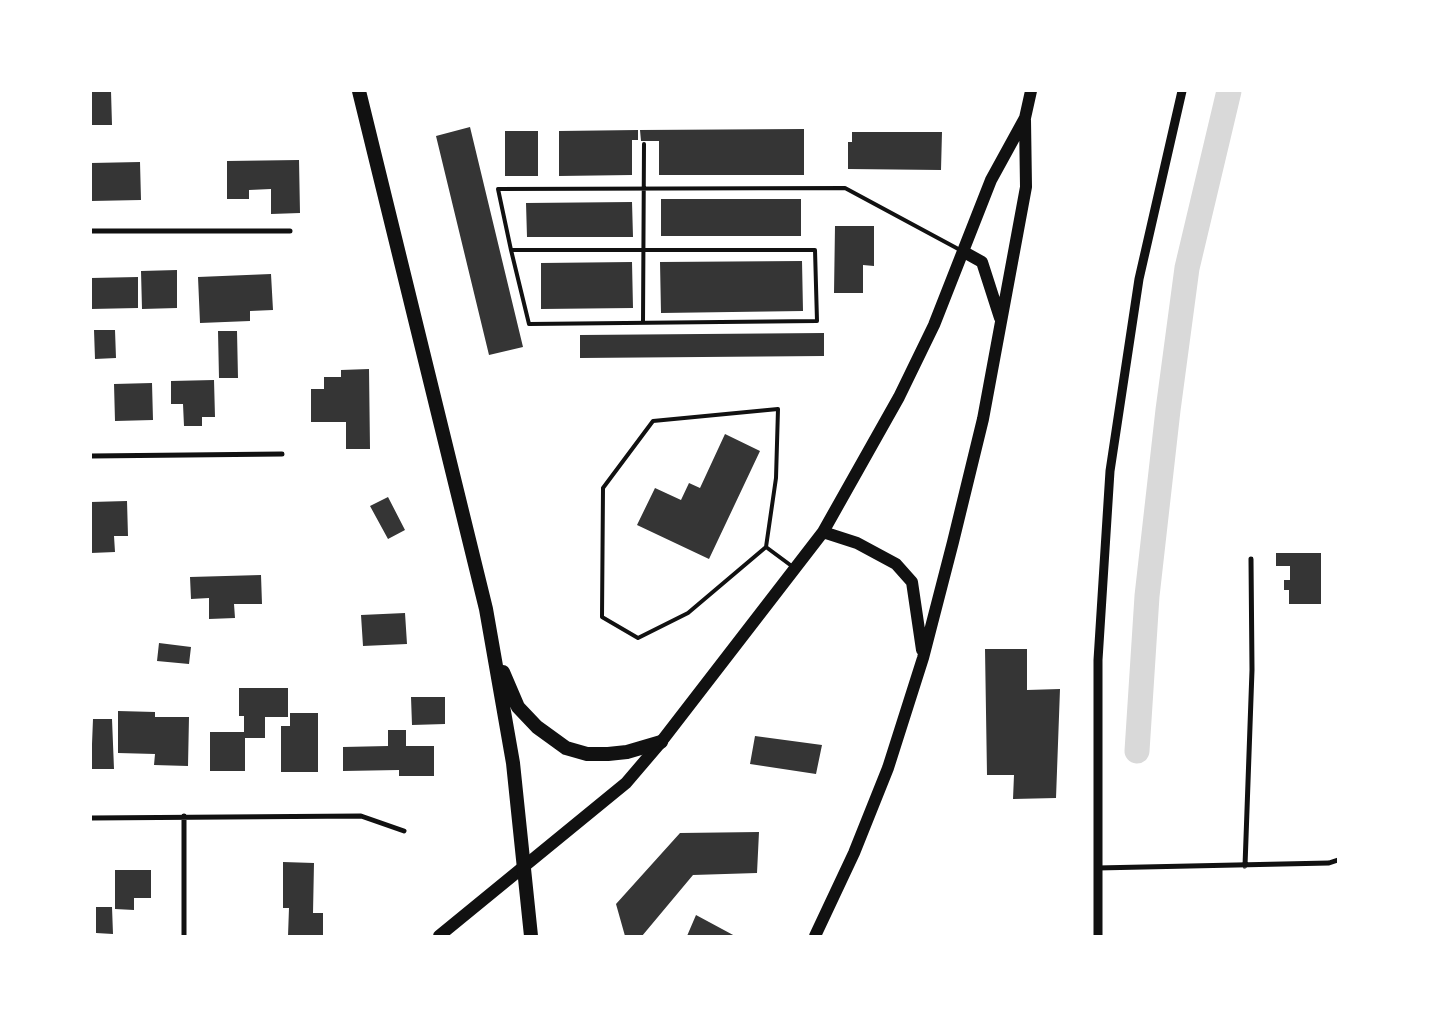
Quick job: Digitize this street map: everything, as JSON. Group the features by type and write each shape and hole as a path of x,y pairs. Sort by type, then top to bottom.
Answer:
{"highway":[{"path":"360,91 486,609 513,763 531,936"},
{"path":"492,644 518,707 536,727 566,748 587,754 608,754 627,752 661,742"}],"main road":[{"path":"815,936 854,852 888,768 923,658 983,419 1026,187 1025,118 1031,91"},
{"path":"439,936 626,783 661,742 823,532 899,397 934,325 991,180 1025,118"},
{"path":"964,252 982,262 1001,320"},
{"path":"823,532 857,543 896,564 912,582 923,658"}],"street":[{"path":"1098,936 1098,660 1110,472 1139,280 1182,91"},
{"path":"91,231 290,231"},
{"path":"91,456 282,454"},
{"path":"1245,866 1252,670 1251,558"},
{"path":"184,816 184,936"},
{"path":"91,818 361,816 404,831"},
{"path":"1097,868 1245,866 1330,863 1338,860"}],"lane":[{"path":"643,323 644,144"},
{"path":"511,250 816,250 817,321 528,324 511,250 498,189 845,188 964,252"},
{"path":"778,409 776,478 766,547 688,613 638,638 602,617 603,488 653,421 778,409"},
{"path":"766,547 795,568"}],"building":[{"path":"91,91 111,91 112,125 91,125"},
{"path":"470,127 523,347 489,355 436,136"},
{"path":"804,129 804,175 659,175 659,141 641,141 640,130"},
{"path":"638,130 638,140 632,140 632,175 559,176 559,131"},
{"path":"505,131 538,131 538,176 505,176"},
{"path":"852,132 942,132 941,170 848,169 848,142 852,142"},
{"path":"299,160 300,213 271,214 271,189 249,190 249,199 227,199 227,161"},
{"path":"140,162 141,200 91,201 91,163"},
{"path":"661,199 801,199 801,236 661,236"},
{"path":"632,202 633,237 527,237 526,203"},
{"path":"835,226 874,226 874,266 863,265 863,293 834,293"},
{"path":"802,261 803,311 661,313 660,262"},
{"path":"632,262 633,308 541,309 541,263"},
{"path":"177,270 177,308 142,309 141,271"},
{"path":"271,274 273,310 250,311 250,321 200,323 198,277"},
{"path":"138,277 138,308 91,309 91,278"},
{"path":"94,330 115,330 116,358 95,359"},
{"path":"218,331 237,331 238,378 219,378"},
{"path":"824,333 824,356 580,358 580,335"},
{"path":"369,369 370,449 346,449 346,422 311,422 311,389 324,389 324,377 341,377 341,370"},
{"path":"214,380 215,417 202,417 202,426 184,426 183,404 171,404 171,381"},
{"path":"152,383 153,420 115,421 114,384"},
{"path":"725,434 760,451 709,559 637,525 655,488 681,500 689,483 700,488"},
{"path":"388,497 405,530 388,539 370,506"},
{"path":"127,501 128,536 114,536 115,552 91,553 91,502"},
{"path":"1276,553 1321,553 1321,604 1289,604 1289,590 1284,590 1284,580 1290,580 1290,566 1276,566"},
{"path":"261,575 262,604 234,604 235,618 209,619 209,598 191,599 190,577"},
{"path":"405,613 407,644 363,646 361,615"},
{"path":"159,643 191,647 189,664 157,661"},
{"path":"985,649 1027,649 1027,690 1060,689 1056,798 1013,799 1014,775 987,775"},
{"path":"239,688 288,688 288,717 265,717 265,738 245,738 245,771 210,771 210,732 244,732 244,716 239,716"},
{"path":"411,697 445,697 445,724 412,725"},
{"path":"118,711 155,712 155,717 189,717 188,766 154,765 155,754 118,753"},
{"path":"290,713 318,713 318,772 281,772 281,726 290,726"},
{"path":"93,719 112,719 114,769 91,769"},
{"path":"388,730 406,730 406,746 434,746 434,776 399,776 399,770 343,771 343,747 388,746"},
{"path":"755,736 822,745 816,774 750,764"},
{"path":"759,832 757,873 693,875 642,936 625,936 616,904 680,833"},
{"path":"283,862 314,863 313,913 323,913 323,936 288,936 289,908 283,908"},
{"path":"115,870 151,870 151,898 134,898 134,910 115,909"},
{"path":"96,907 112,907 113,934 96,933"},
{"path":"696,915 735,936 687,936"}],"waterway":[{"path":"1137,751 1147,596 1168,410 1187,268 1229,91"}]}
